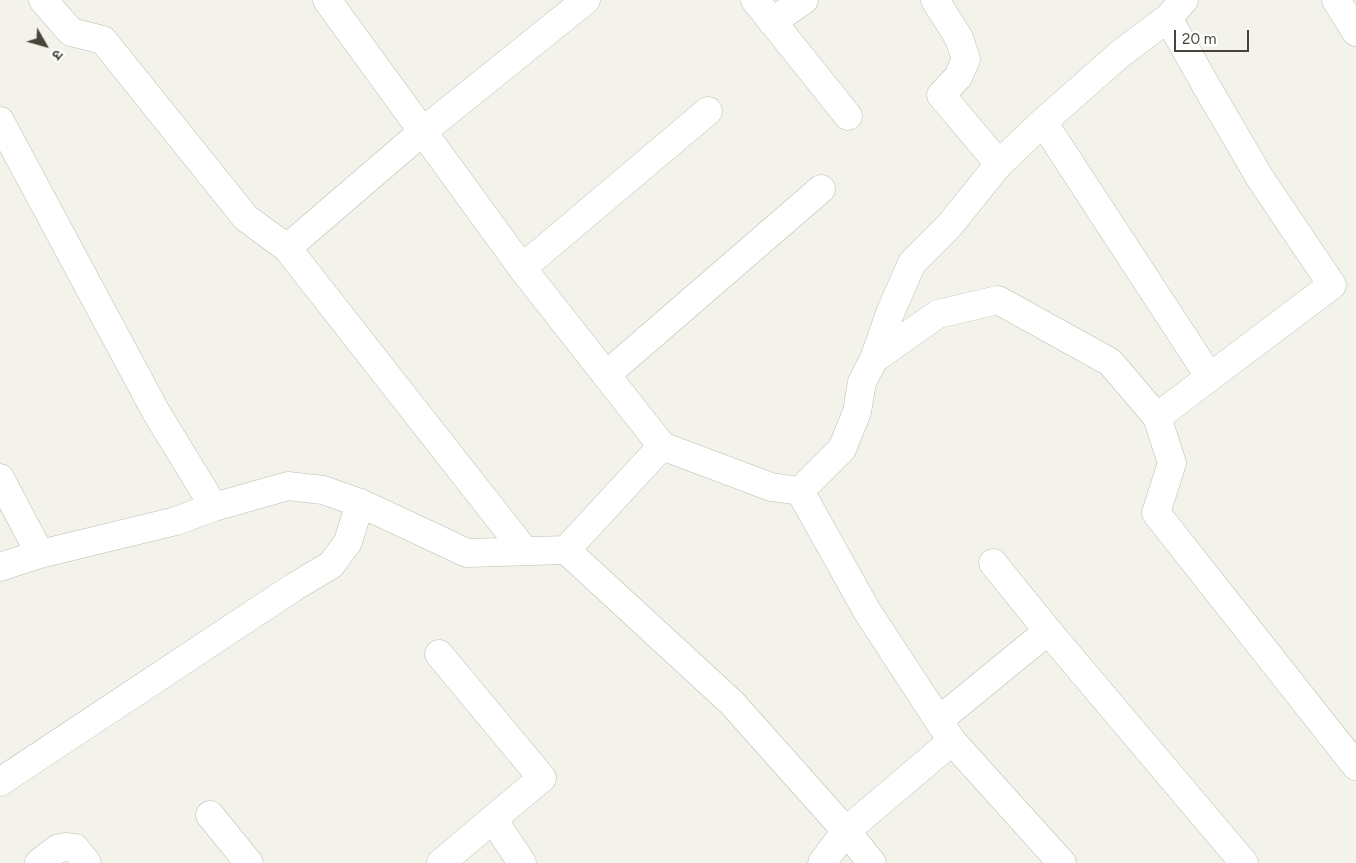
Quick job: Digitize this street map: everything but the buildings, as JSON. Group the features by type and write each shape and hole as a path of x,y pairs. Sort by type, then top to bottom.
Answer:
{"street":[{"path":"43,0 71,32 103,40 246,218 287,248 524,550"},
{"path":"327,0 522,268 662,446 771,487 800,491"},
{"path":"287,248 422,132 586,0"},
{"path":"755,0 848,116"},
{"path":"772,22 804,0"},
{"path":"935,0 959,38 966,59 958,77 941,95 999,164"},
{"path":"1336,0 1356,32"},
{"path":"800,491 842,449 857,412 862,382 874,359 890,313 912,263 949,226 999,164 1120,54 1176,9 1208,89 1260,178 1332,285 1156,417"},
{"path":"522,268 708,110"},
{"path":"0,121 156,412 214,507"},
{"path":"1043,122 1209,376"},
{"path":"606,375 821,190"},
{"path":"874,359 938,314 998,300 1110,362 1156,417 1172,463 1156,513 1356,766"},
{"path":"566,550 662,446"},
{"path":"0,478 40,554"},
{"path":"0,567 40,554 176,520 288,486 323,490 360,503 467,552 566,550 732,703 846,831 872,863"},
{"path":"800,491 867,611 945,730 1062,863"},
{"path":"0,782 286,592 331,565 348,542 360,503"},
{"path":"993,563 1244,863"},
{"path":"822,863 846,831 945,730 1048,631"},
{"path":"439,654 542,778 441,863"},
{"path":"210,815 249,863"},
{"path":"493,819 522,863"},
{"path":"40,863 57,849 66,847 75,848 87,863"}]}
